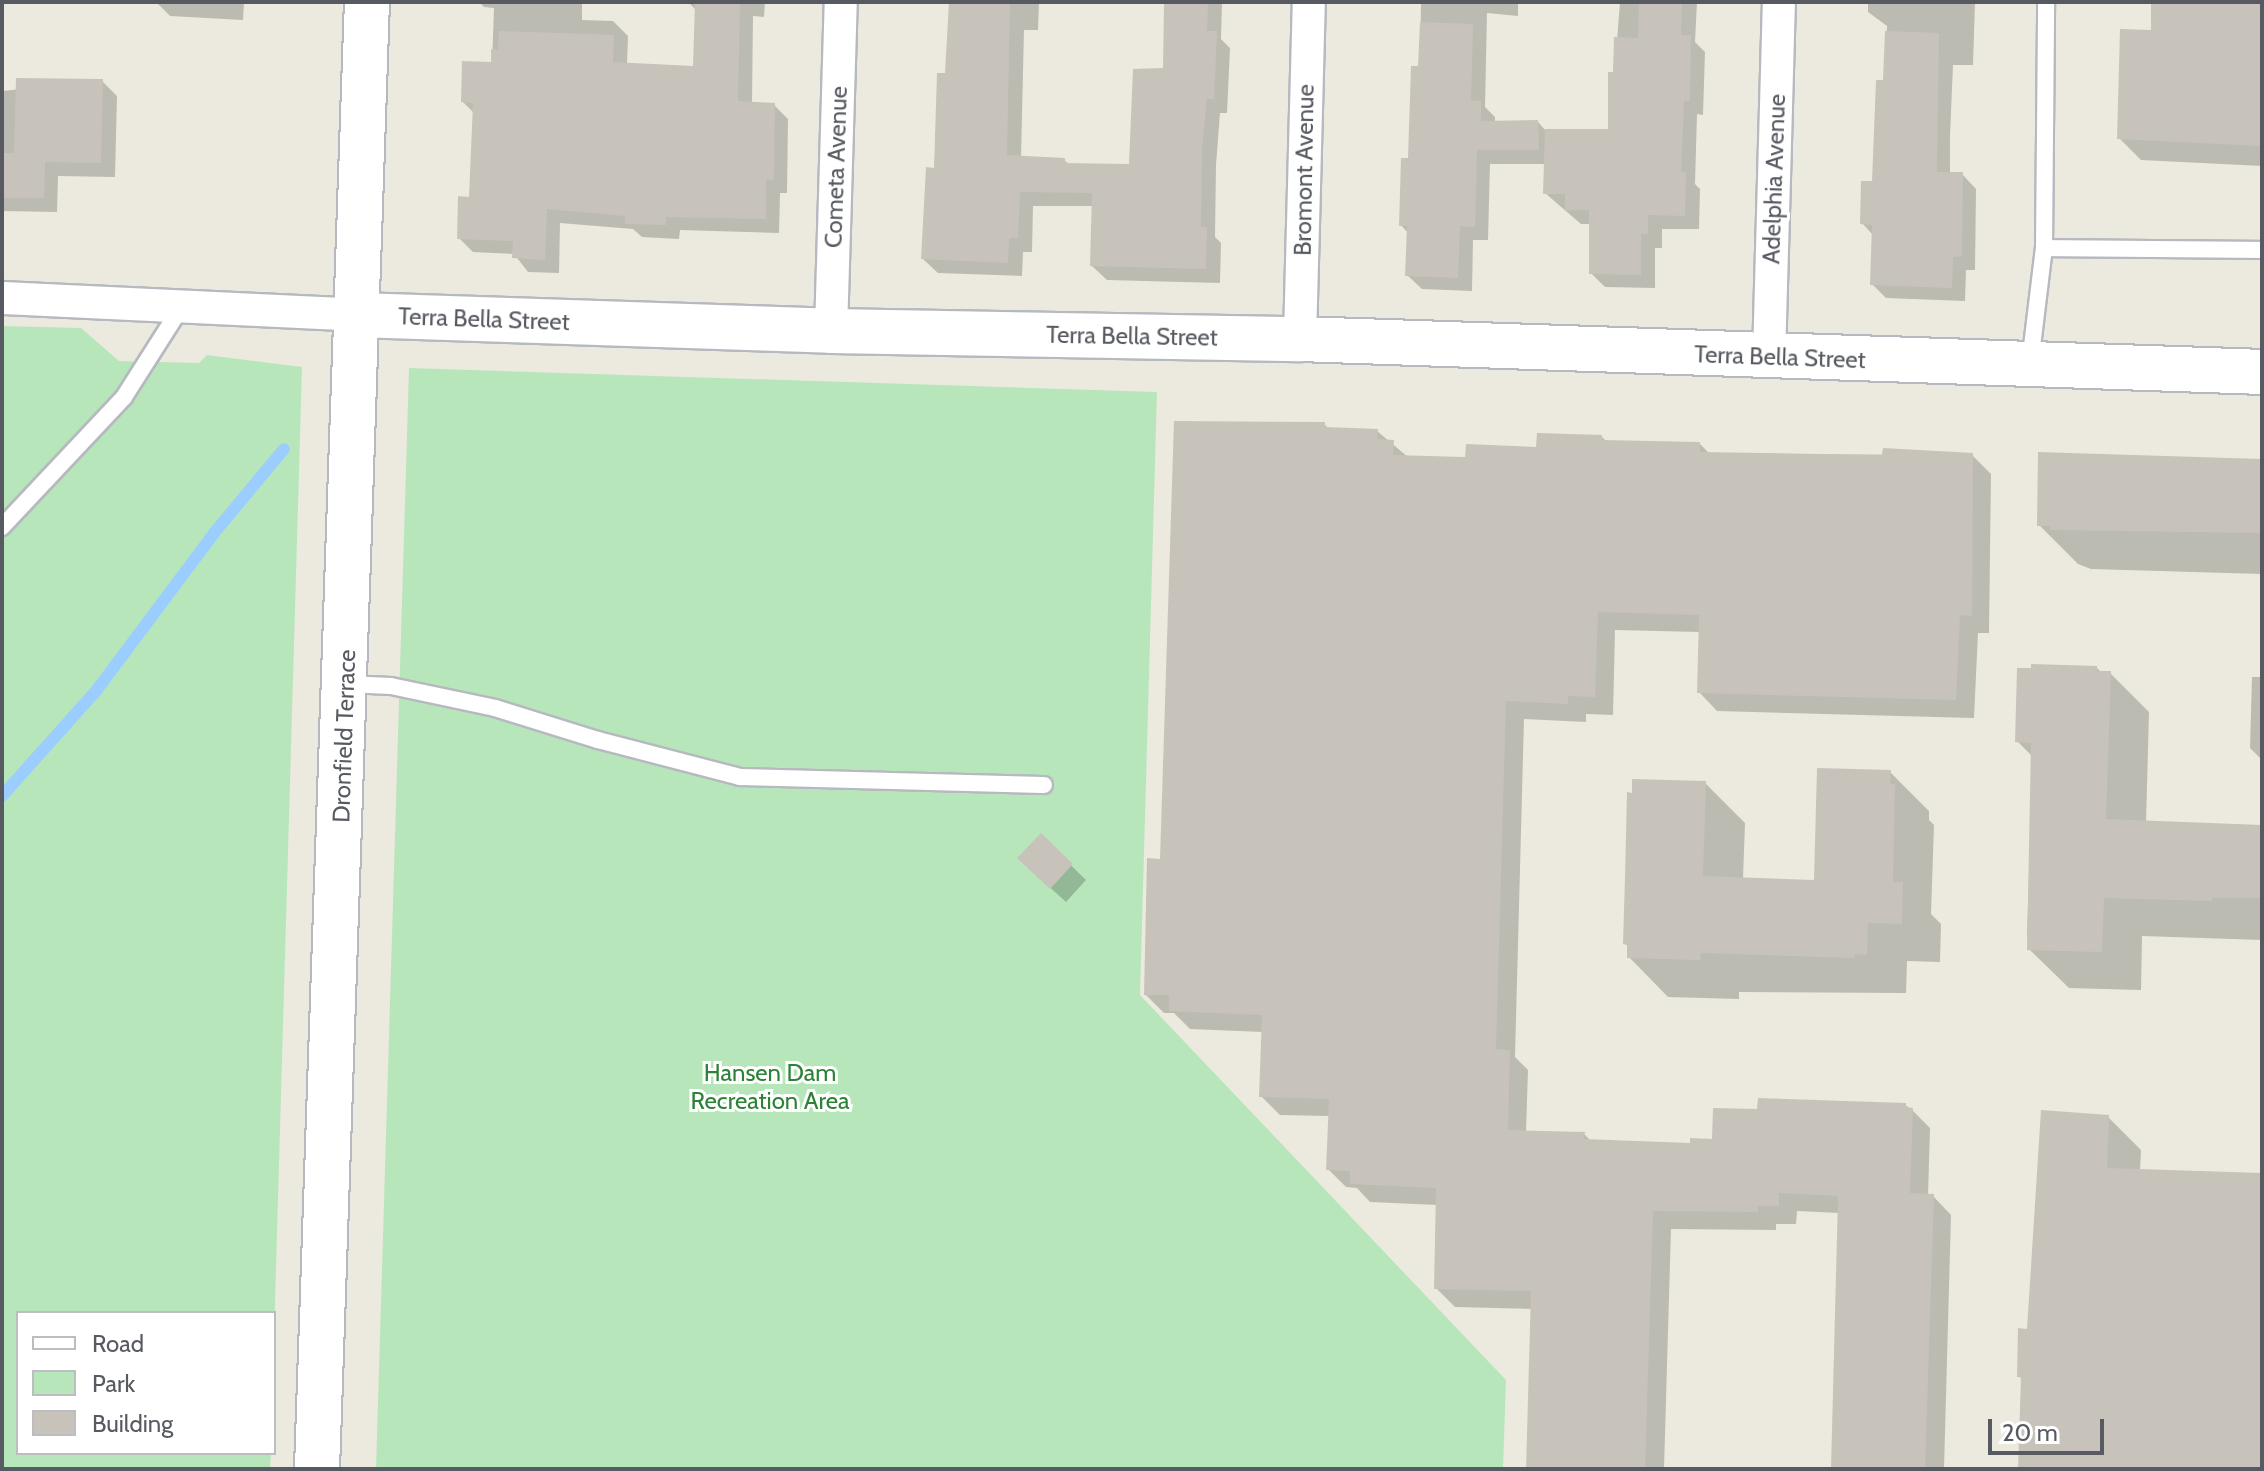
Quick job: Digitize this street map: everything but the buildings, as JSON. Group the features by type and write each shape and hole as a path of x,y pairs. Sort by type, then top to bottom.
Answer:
{"street":[{"name":"Dronfield Terrace","path":"317,1469 367,2"},
{"name":"Cometa Avenue","path":"831,331 841,2"},
{"name":"Bromont Avenue","path":"1300,339 1309,2"},
{"name":"Adelphia Avenue","path":"1769,357 1779,2"},
{"name":"Terra Bella Street","path":"2,298 358,315 831,331 1300,339 2262,372"}],"lane":[{"path":"2030,365 2044,248 2046,2"},
{"path":"2044,248 2262,250"},
{"path":"2,527 124,397 183,305"},
{"path":"346,684 400,688 495,708 598,740 740,777 1044,785"}],"green space":[{"path":"2,326 81,328 119,361 199,363 207,355 302,367 275,1311 16,1311 16,1455 271,1455 270,1469 2,1469"},
{"name":"Hansen Dam Recreation Area","path":"409,368 1157,392 1140,995 1506,1380 1503,1469 376,1469"}],"waterway":[{"path":"2,796 96,691 214,533 284,449"}]}
